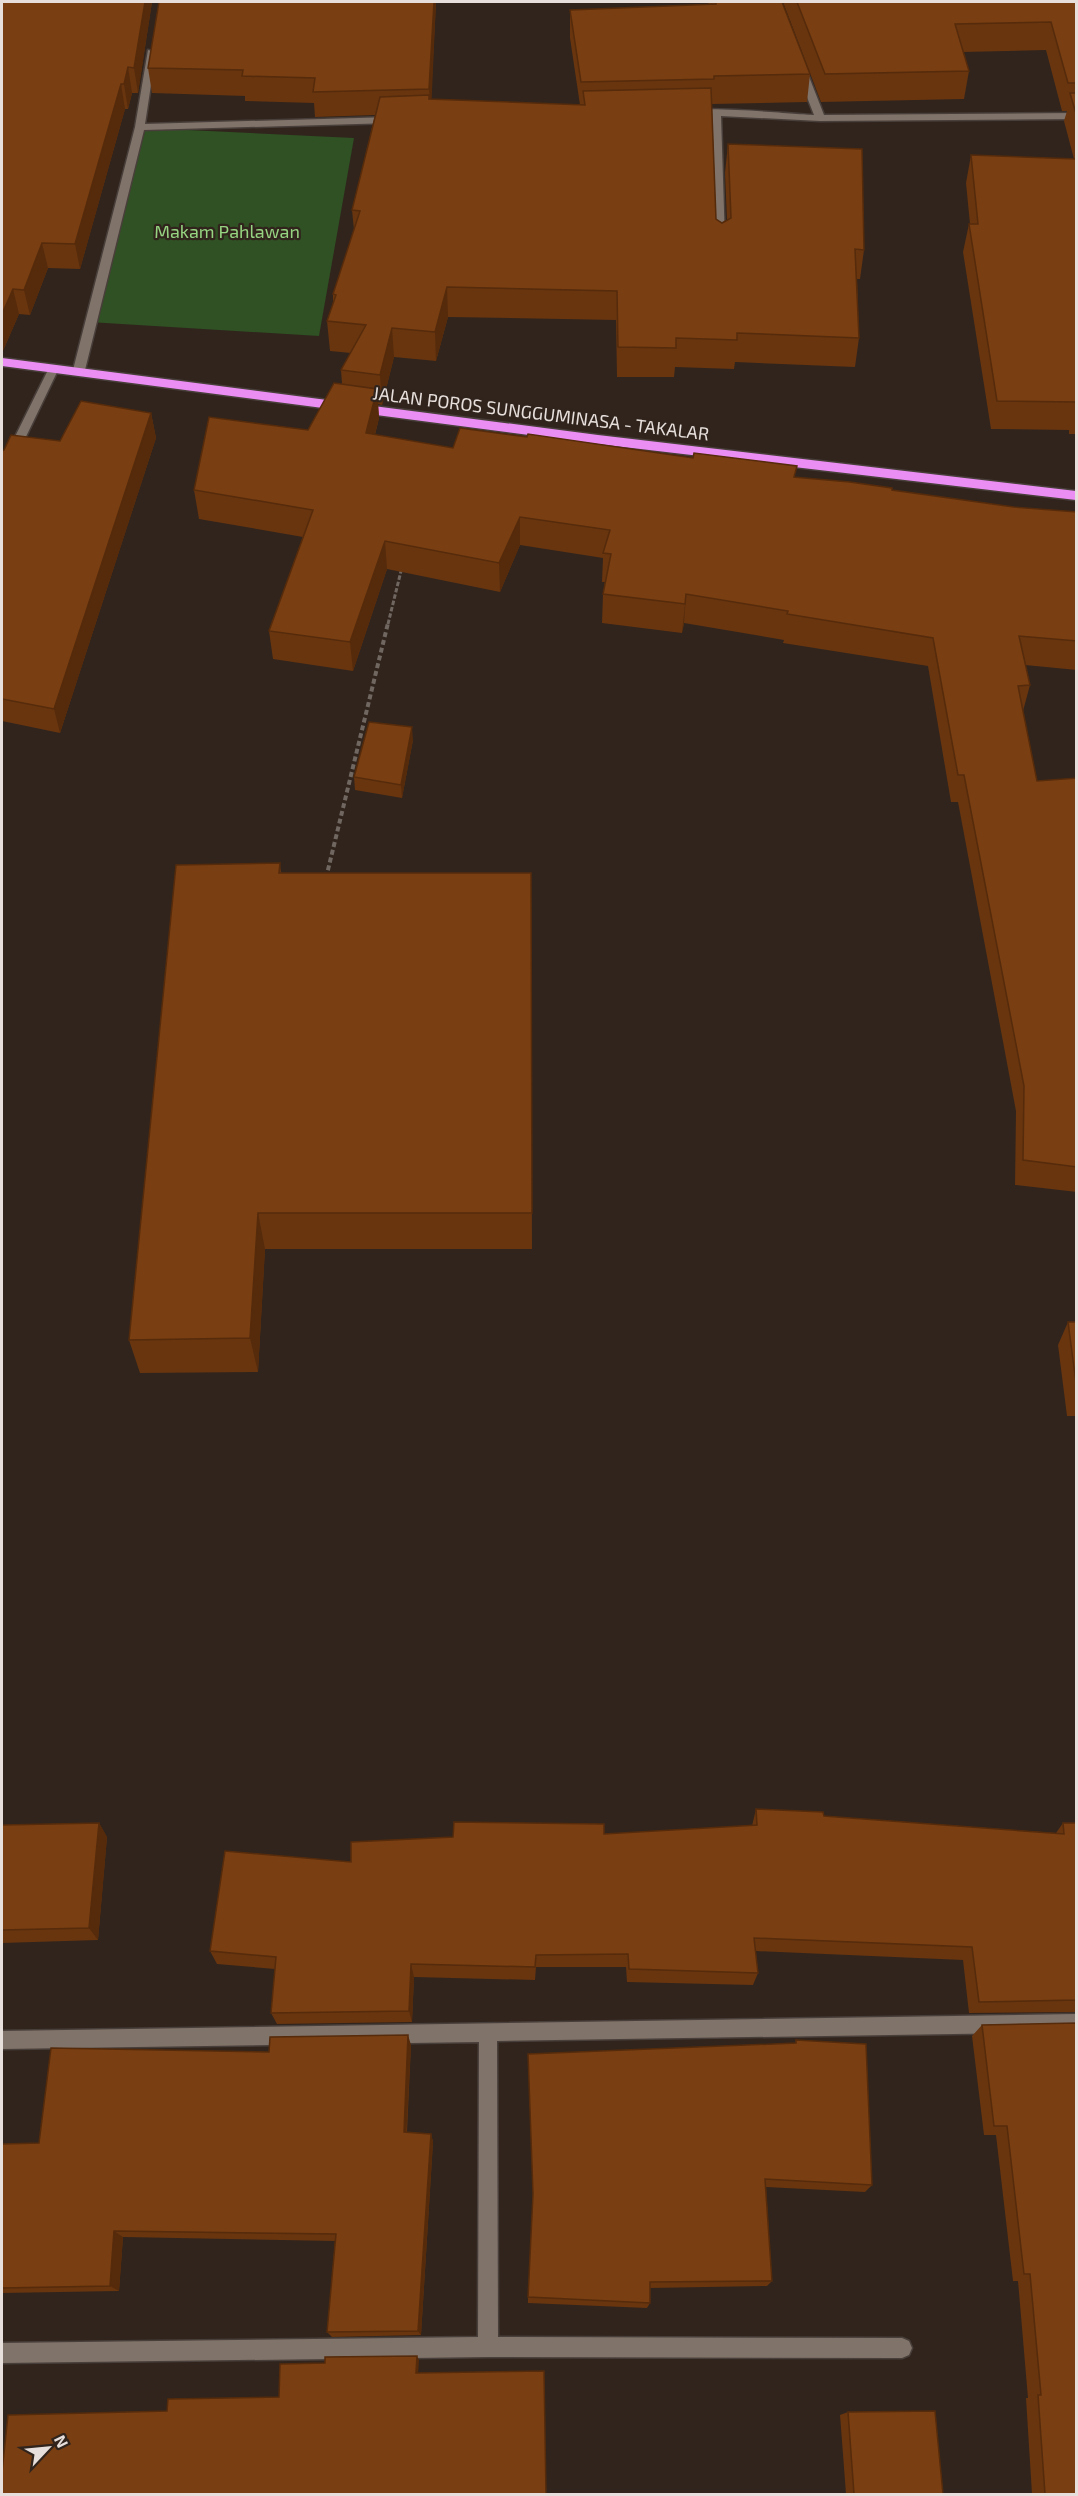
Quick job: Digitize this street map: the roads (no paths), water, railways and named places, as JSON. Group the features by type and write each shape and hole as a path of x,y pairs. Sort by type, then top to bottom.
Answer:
{"highway":[{"name":"JALAN POROS SUNGGUMINASA - TAKALAR","path":"2,362 79,370 451,421 1077,496"}],"street":[{"path":"79,370 141,127 154,36"},
{"path":"796,54 820,118"},
{"path":"716,112 720,248"},
{"path":"681,113 716,112 820,118 1077,116"},
{"path":"141,127 399,120"},
{"path":"2,474 54,368"},
{"path":"2,2040 1077,2023"},
{"path":"488,2032 488,2347"},
{"path":"2,2353 488,2347 902,2348"}],"park label":[{"name":"Makam Pahlawan","path":"227,231"}]}
